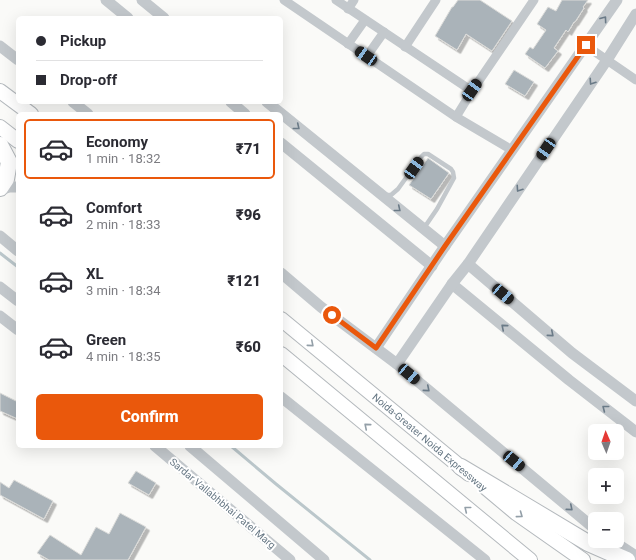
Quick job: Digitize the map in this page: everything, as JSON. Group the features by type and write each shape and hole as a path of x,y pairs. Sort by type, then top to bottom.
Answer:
{"highway":[{"path":"0,91 16,103"},
{"path":"18,104 28,112"},
{"path":"0,127 16,139"},
{"path":"0,145 8,162 6,179 0,189"},
{"name":"Noida-Greater Noida Expressway","path":"283,321 516,513 583,560"},
{"path":"283,356 530,560"},
{"path":"461,467 588,543 627,560"}],"street":[{"path":"106,0 126,16"},
{"path":"142,0 162,16"},
{"path":"284,0 456,117 512,150"},
{"path":"336,0 472,90"},
{"path":"348,9 354,0"},
{"path":"405,47 436,0"},
{"path":"456,117 472,90 534,0"},
{"path":"376,348 445,246 618,0"},
{"path":"397,364 452,284 468,264 636,14"},
{"path":"348,44 365,20"},
{"path":"366,56 384,32"},
{"path":"586,45 636,80"},
{"path":"0,46 16,58"},
{"path":"76,104 86,112"},
{"path":"234,104 244,112"},
{"path":"269,104 279,112"},
{"path":"283,115 445,246"},
{"path":"283,145 432,266"},
{"path":"0,189 16,187"},
{"path":"0,236 16,249"},
{"path":"468,264 572,352 636,401"},
{"path":"283,274 321,307 397,364 588,523"},
{"path":"452,284 569,380 636,432"},
{"path":"0,287 16,299"},
{"path":"0,316 16,328"},
{"path":"283,400 485,560"},
{"name":"Sardar Vallabhbhai Patel Marg","path":"157,448 290,560"},
{"name":"Sardar Vallabhbhai Patel Marg","path":"192,448 324,560"},
{"path":"624,548 636,556"}],"lane":[{"path":"381,195 391,195 398,190 424,154 428,154 451,169 454,178 437,209 423,229"}],"building":[{"path":"458,0 480,0 512,21 492,51 466,34 457,50 435,36 452,7"},
{"path":"562,0 588,0 568,32 566,30 554,48 558,51 545,68 525,54 530,47 533,49 546,30 537,24 548,7 556,11"},
{"path":"514,70 534,82 525,96 505,84"},
{"path":"428,158 449,173 431,199 409,185"},
{"path":"0,393 16,401 16,418 0,411"},
{"path":"136,471 156,483 149,495 128,483"},
{"path":"14,480 53,501 44,519 0,495 0,482 9,488"},
{"path":"120,513 146,527 128,560 49,560 37,553 50,535 81,555 96,527 109,534"}],"waterway":[{"path":"0,253 16,265"},
{"path":"233,448 370,560"}],"route":[{"path":"332,315 376,348 445,246 586,45"}]}
